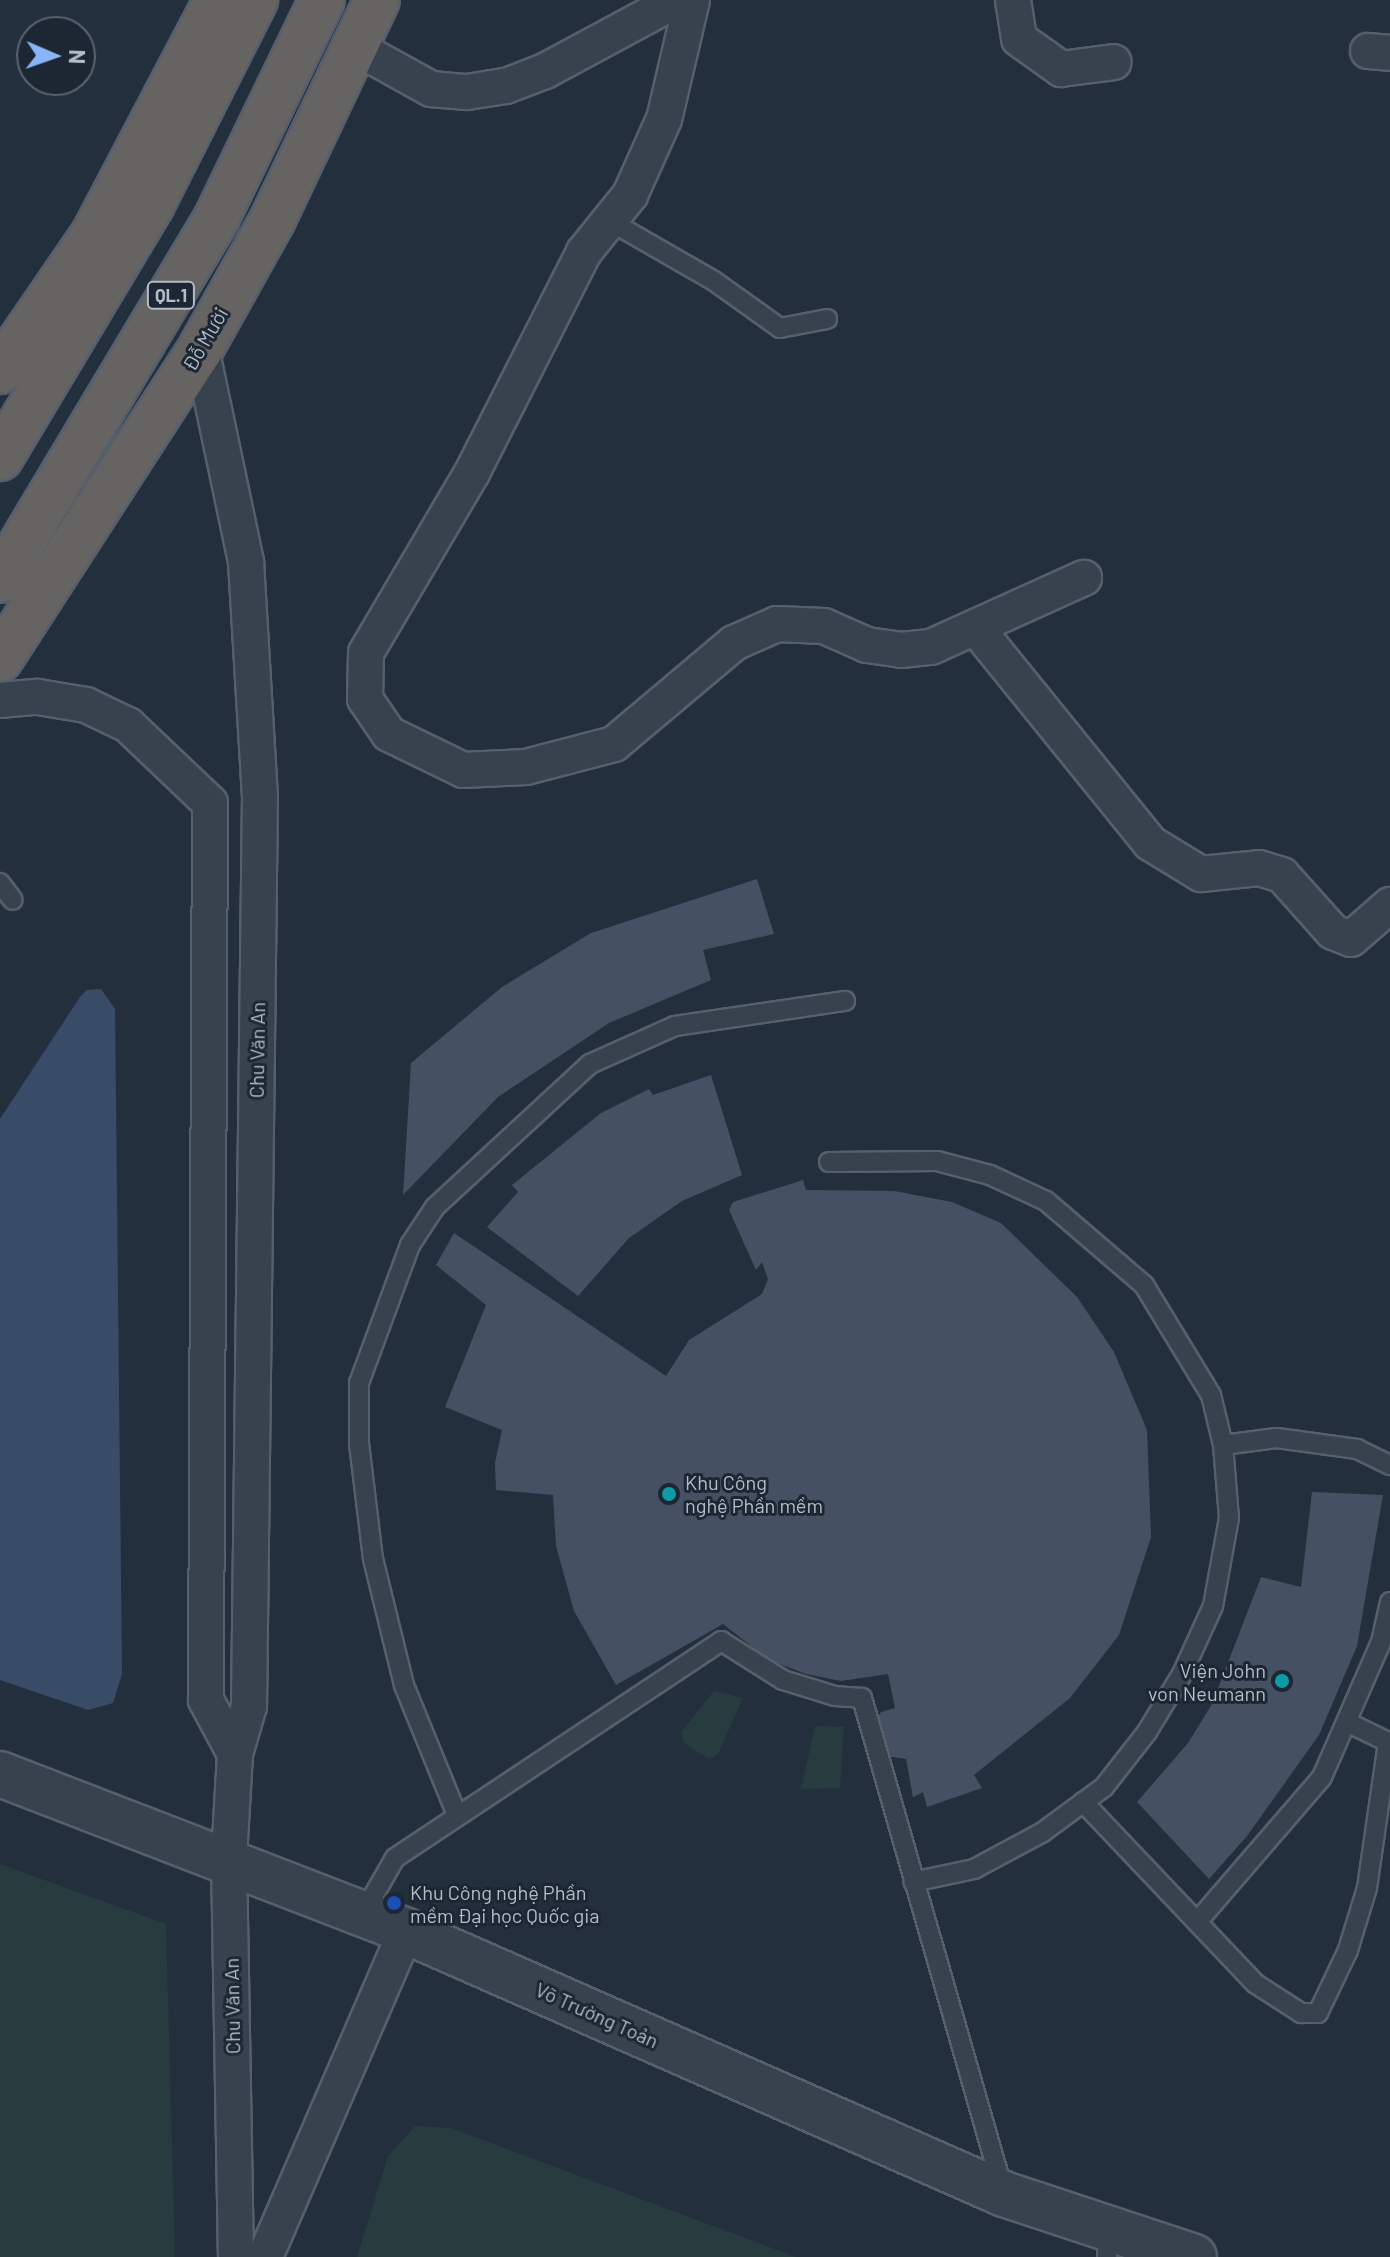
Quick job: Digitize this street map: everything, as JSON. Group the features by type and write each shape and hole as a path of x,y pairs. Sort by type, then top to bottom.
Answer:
{"highway":[{"path":"0,371 94,234 217,0"},
{"path":"0,458 152,204 255,0"},
{"name":"QL.1","path":"0,580 217,217 322,0"},
{"name":"Đỗ Mười","path":"0,659 201,348 273,219 357,48 377,0"}],"street":[{"path":"357,48 431,89 467,92 506,86 545,71 677,0"},
{"path":"692,0 664,119 630,195 584,252 473,471 366,653 365,699 389,734 463,770 526,767 614,744 734,643 777,624 824,626 867,645 901,650 931,647 977,629 1084,578"},
{"path":"1013,0 1019,39 1061,69 1114,62"},
{"name":"Chu Văn An","path":"201,348 246,562 260,795 249,1706 235,1754 229,1859 236,2257"},
{"path":"977,629 1150,843 1201,874 1259,868 1282,875 1333,932 1351,939 1390,905"},
{"path":"0,700 38,697 100,711 128,725 210,803 206,1700 235,1754"},
{"path":"210,803 260,795"},
{"name":"Võ Trường Toản","path":"0,1774 229,1859 406,1931 1004,2194 1108,2243 1194,2257"},
{"path":"265,2257 406,1931"}],"lane":[{"path":"608,220 714,281 780,328 827,319"},
{"path":"0,883 13,900"},
{"path":"457,1815 404,1685 373,1559 359,1444 359,1383 410,1245 435,1207 590,1064 675,1026 845,1001"},
{"path":"829,1162 937,1161 990,1175 1046,1201 1144,1285 1211,1395 1223,1445 1229,1518 1213,1606 1182,1674 1147,1732 1104,1787 1043,1832 974,1869 913,1882"},
{"path":"1223,1445 1277,1438 1357,1449 1390,1465"},
{"path":"1197,1922 1322,1777 1349,1723 1381,1642 1390,1602"},
{"path":"363,1914 395,1858 721,1641 783,1680 835,1696 862,1698 1004,2194"},
{"path":"1083,1802 1256,1984 1301,2013 1318,2013 1348,1950 1367,1888 1389,1742 1349,1723"}],"green space":[{"path":"714,1691 743,1698 718,1754 709,1759 684,1743 681,1732"},
{"path":"815,1726 844,1727 840,1788 801,1789"},
{"path":"0,1864 166,1924 175,2257 0,2257"},
{"path":"415,2126 451,2128 796,2257 357,2257 388,2156"}],"water":[{"path":"101,989 115,1009 122,1674 113,1703 88,1710 0,1680 0,1119 80,997 87,990"}],"building":[{"path":"757,879 774,934 703,950 711,980 609,1023 498,1097 403,1195 411,1063 502,987 591,933"},
{"path":"711,1075 742,1175 682,1201 629,1238 578,1296 487,1227 518,1192 512,1185 601,1113 649,1089 653,1095"},
{"name":"Khu Công nghệ Phần mềm","path":"803,1180 806,1190 894,1191 952,1202 1001,1223 1077,1297 1114,1352 1147,1430 1151,1537 1119,1635 1070,1698 974,1775 982,1788 927,1807 923,1792 913,1797 906,1759 880,1755 875,1722 881,1712 895,1708 888,1674 841,1681 806,1674 769,1660 723,1624 616,1685 574,1611 556,1546 553,1495 496,1490 495,1463 502,1430 445,1407 486,1305 436,1265 454,1233 666,1376 689,1340 762,1294 768,1279 762,1262 756,1270 729,1210 733,1202"},
{"name":"Viện John von Neumann","path":"1312,1492 1383,1495 1357,1646 1319,1735 1247,1836 1209,1879 1137,1802 1188,1743 1212,1704 1261,1577 1301,1587"}],"place":[{"name":"Khu Công nghệ Phần mềm","path":"669,1494"},
{"name":"Viện John von Neumann","path":"1282,1681"},
{"name":"Khu Công nghệ Phần mềm Đại học Quốc gia","path":"394,1903"}]}
